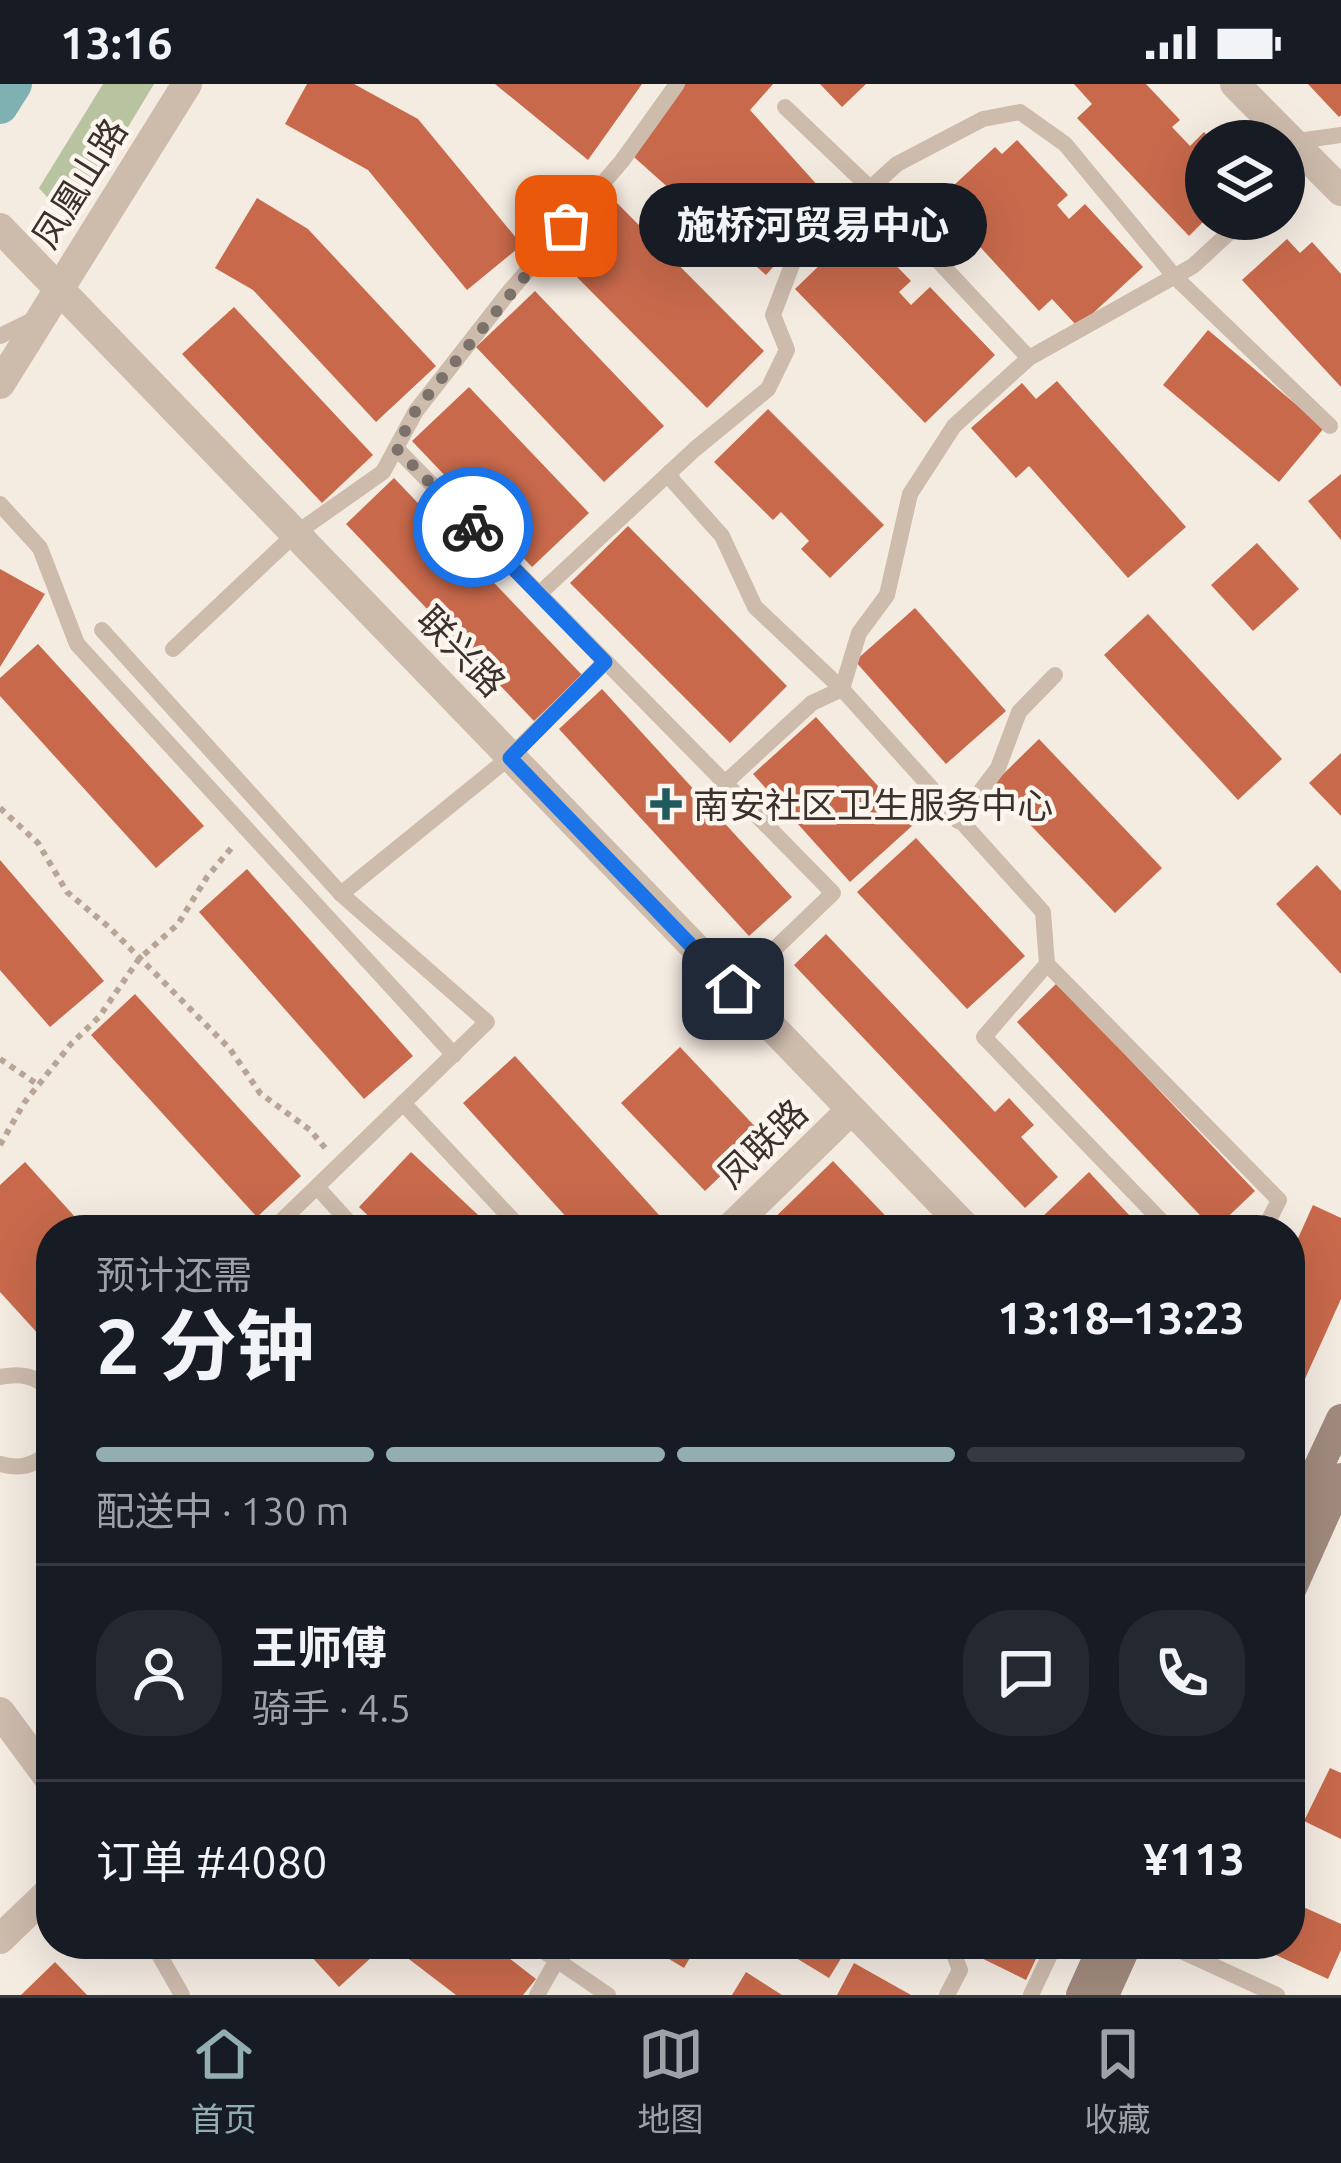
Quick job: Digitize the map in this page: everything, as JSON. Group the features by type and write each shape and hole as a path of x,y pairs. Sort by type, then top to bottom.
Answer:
{"main road":[{"path":"1305,1496 1341,1419"},
{"path":"1305,1549 1341,1478"},
{"path":"1081,1995 1097,1959"},
{"path":"1104,1995 1120,1959"}],"street":[{"name":"凤凰山路","path":"0,384 187,84"},
{"path":"1235,84 1265,120"},
{"path":"1305,161 1341,191"},
{"name":"联兴路","path":"3,231 51,302 295,534 953,1215"},
{"name":"凤联路","path":"743,1215 850,1111"},
{"path":"0,1712 36,1761"},
{"path":"0,1939 36,1904"}],"lane":[{"path":"173,649 295,534 382,472 416,410 622,161 677,84"},
{"path":"785,107 870,188 1029,358"},
{"path":"539,594 768,388 787,350 773,315 795,257 897,164 982,119 1020,112 1065,144 1175,277 1330,426"},
{"path":"1305,143 1341,135"},
{"path":"724,783 812,703 842,689 859,633 887,596 910,494 954,426 1029,358 1193,266 1221,240"},
{"path":"0,336 51,302"},
{"path":"396,448 833,893 733,989"},
{"path":"670,472 722,536 755,607 842,689 1043,913 1047,964 1280,1201 1272,1215"},
{"path":"0,504 40,548 77,644 454,1054"},
{"path":"101,630 341,894 487,1022 287,1215"},
{"path":"341,894 510,758 605,662"},
{"path":"958,821 998,768 1019,712 1055,675"},
{"path":"1047,964 984,1036 1156,1215"},
{"path":"403,1103 508,1215"},
{"path":"316,1187 342,1215"},
{"path":"0,1376 17,1374 36,1380"},
{"path":"0,1464 21,1467 36,1462"},
{"path":"162,1959 182,1995"},
{"path":"947,1995 960,1970 956,1959"},
{"path":"1030,1995 1047,1959"},
{"path":"1199,1959 1277,1995"},
{"path":"538,1995 556,1960 608,1995"}],"path":[{"path":"0,808 38,842 67,892 230,1049 260,1094 310,1130 340,1165"},
{"path":"0,1145 38,1085 99,1017 139,959 178,924 207,877 247,829"},
{"path":"0,1059 38,1085"}],"green space":[{"path":"103,84 154,84 70,223 39,188"}],"building":[{"path":"307,84 354,84 418,119 522,245 467,290 368,170 285,124"},
{"path":"495,84 642,84 588,160"},
{"path":"683,84 773,84 750,110 828,197 789,232 798,239 766,275 625,149"},
{"path":"820,84 866,84 842,107"},
{"path":"1074,84 1146,84 1180,120 1172,127 1185,141 1185,232 1077,118 1092,104"},
{"path":"1308,84 1341,84 1339,117"},
{"path":"1017,140 1068,195 1057,205 1069,219 1085,204 1143,267 1078,327 1052,299 1039,311 948,212 962,199 952,187 995,147 1002,154"},
{"path":"257,198 308,229 436,366 376,422 253,290 215,268"},
{"path":"615,201 764,351 707,408 558,258"},
{"path":"859,227 911,281 899,292 911,305 930,287 995,355 925,423 795,289"},
{"path":"1286,240 1300,253 1312,242 1341,274 1341,387 1242,280"},
{"path":"535,291 664,426 604,482 476,347"},
{"path":"234,307 373,455 322,503 182,354"},
{"path":"1208,330 1324,428 1279,482 1163,385"},
{"path":"1057,381 1186,527 1128,578 1029,466 1016,478 971,428 1022,383 1036,399"},
{"path":"469,387 589,513 532,567 412,441"},
{"path":"768,409 884,525 830,578 801,549 809,541 781,512 773,520 714,462"},
{"path":"1341,474 1341,540 1308,501"},
{"path":"394,478 582,675 534,721 346,524"},
{"path":"628,526 787,686 730,743 570,583"},
{"path":"1257,543 1299,589 1253,631 1211,585"},
{"path":"0,569 45,594 0,667"},
{"path":"915,608 1006,711 946,764 855,661"},
{"path":"1148,614 1282,759 1238,800 1104,655"},
{"path":"38,644 204,826 156,868 0,696 0,678"},
{"path":"602,689 792,897 749,936 559,729"},
{"path":"816,717 913,825 850,882 753,774"},
{"path":"1039,739 1162,868 1115,913 992,785"},
{"path":"1341,753 1341,816 1309,783"},
{"path":"916,838 1025,956 967,1009 857,892"},
{"path":"0,860 104,981 50,1027 0,970"},
{"path":"1317,865 1341,891 1341,974 1276,904"},
{"path":"247,869 413,1056 364,1099 199,912"},
{"path":"826,934 995,1112 1009,1098 1034,1125 1021,1137 1058,1177 1025,1208 794,965"},
{"path":"1057,983 1255,1191 1230,1215 1200,1215 1017,1022"},
{"path":"135,994 301,1176 255,1215 91,1035"},
{"path":"680,1047 763,1135 705,1191 621,1103"},
{"path":"515,1056 659,1215 564,1215 463,1103"},
{"path":"411,1152 478,1215 367,1215 359,1207"},
{"path":"833,1161 885,1215 777,1215"},
{"path":"25,1162 73,1215 36,1215 36,1332 0,1292 0,1185"},
{"path":"1089,1172 1129,1215 1044,1215"},
{"path":"1313,1205 1341,1218 1341,1299 1305,1379 1305,1223"},
{"path":"1330,1768 1341,1773 1341,1839 1305,1819"},
{"path":"1305,1908 1341,1924 1341,1950 1328,1979 1285,1959 1305,1959"},
{"path":"314,1959 370,1959 339,1987"},
{"path":"409,1959 510,1959 536,1979 523,1995 456,1995"},
{"path":"669,1959 689,1959 684,1968"},
{"path":"798,1959 841,1959 829,1978"},
{"path":"983,1959 1036,1959 1026,1980"},
{"path":"55,1962 87,1995 21,1995"},
{"path":"854,1963 911,1995 837,1995"},
{"path":"746,1972 782,1995 732,1995"}],"waterway":[{"path":"0,106 14,84"}],"way so far":[{"path":"473,527 396,448 416,410 566,226"}],"place":[{"name":"施桥河贸易中心","path":"566,226"},
{"name":"南安社区卫生服务中心","path":"666,804"}],"route":[{"path":"473,527 605,662 510,758 733,989"}]}
